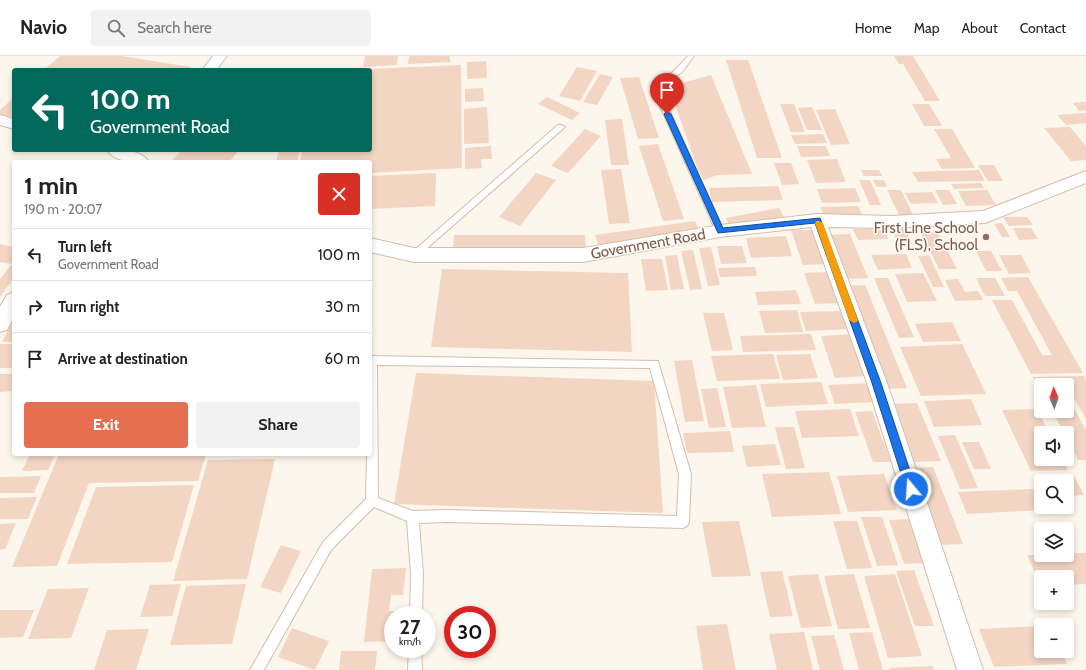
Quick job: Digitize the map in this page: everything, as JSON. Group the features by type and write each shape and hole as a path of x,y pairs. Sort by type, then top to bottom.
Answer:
{"street":[{"path":"211,68 220,56"},
{"path":"0,120 12,123"},
{"path":"118,154 135,160"},
{"name":"Government Road","path":"372,245 414,255 583,255 720,231 818,220 891,222 985,217 1086,177"},
{"path":"818,220 877,383 970,670"},
{"path":"0,324 12,303"}],"lane":[{"path":"691,56 683,68 670,78 655,86 720,231"},
{"path":"414,255 561,127"},
{"path":"372,360 654,364 684,474 683,522 447,516 413,517 372,501"},
{"path":"257,670 327,546 372,501 372,456"},
{"path":"413,517 417,574 416,606"},
{"path":"415,658 415,670"}],"building":[{"path":"60,56 121,56 191,67 190,68 46,68"},
{"path":"365,56 398,56 397,65 363,67"},
{"path":"409,56 450,56 450,62 408,64"},
{"path":"894,56 913,56 940,101 925,101 903,64 899,64"},
{"path":"726,60 748,60 782,158 757,158"},
{"path":"486,61 487,78 467,79 467,62"},
{"path":"461,65 462,168 372,173 372,160 300,160 302,152 372,152 372,69"},
{"path":"577,67 597,71 580,101 559,96"},
{"path":"600,74 613,77 597,105 583,102"},
{"path":"711,75 752,174 717,175 704,180 698,170 669,87"},
{"path":"639,77 659,138 638,139 620,78"},
{"path":"483,88 484,101 465,102 465,89"},
{"path":"547,97 580,113 572,120 538,104"},
{"path":"12,99 12,117 0,115 0,110"},
{"path":"1086,102 1086,110 1079,111 1073,103"},
{"path":"780,104 794,104 805,132 791,132"},
{"path":"912,104 929,104 942,126 924,126"},
{"path":"487,107 489,143 464,144 464,109"},
{"path":"812,107 822,130 807,130 798,108"},
{"path":"835,109 850,144 831,145 816,110"},
{"path":"1086,113 1086,123 1066,125 1057,115"},
{"path":"622,119 629,165 611,165 605,120"},
{"path":"1070,127 1086,146 1086,160 1071,161 1044,128"},
{"path":"585,129 601,136 568,173 551,166"},
{"path":"934,129 952,129 975,168 942,169 936,159 951,158"},
{"path":"823,134 827,143 795,144 791,135"},
{"path":"658,144 684,219 663,221 639,146"},
{"path":"491,146 492,159 481,159 482,168 465,169 465,148"},
{"path":"797,146 826,146 830,156 801,157"},
{"path":"180,152 237,152 231,160 172,160"},
{"path":"278,152 300,152 298,160 276,160"},
{"path":"837,159 846,182 816,183 807,160"},
{"path":"774,163 791,163 799,184 782,185"},
{"path":"978,165 994,165 1003,181 988,181"},
{"path":"621,169 630,223 609,224 601,170"},
{"path":"861,170 879,170 882,176 864,176"},
{"path":"979,170 985,181 918,182 912,172"},
{"path":"436,173 435,206 372,209 372,176"},
{"path":"536,173 556,180 520,226 499,217"},
{"path":"859,180 870,180 881,205 870,205"},
{"path":"873,180 884,180 887,187 877,187"},
{"path":"981,183 984,188 954,189 951,184"},
{"path":"778,186 783,200 712,202 709,188"},
{"path":"855,188 861,202 822,203 817,189"},
{"path":"887,190 901,190 914,217 900,217"},
{"path":"935,190 949,190 957,204 943,205"},
{"path":"987,190 996,205 966,206 958,191"},
{"path":"932,192 938,203 911,204 905,193"},
{"path":"858,206 862,215 824,216 820,207"},
{"path":"779,208 784,217 730,227 726,218"},
{"path":"1003,217 1027,217 1033,225 1009,226"},
{"path":"695,221 699,230 598,245 595,235"},
{"path":"1002,223 1010,237 1002,237 994,224"},
{"path":"904,226 912,244 899,245 891,227"},
{"path":"883,228 888,239 858,240 853,229"},
{"path":"1013,228 1031,228 1038,239 1019,240"},
{"path":"791,230 813,230 826,264 803,265"},
{"path":"938,232 957,269 939,269 921,233"},
{"path":"850,234 868,278 844,279 827,235"},
{"path":"454,235 585,235 586,250 453,250"},
{"path":"786,236 792,256 751,258 746,238"},
{"path":"0,244 12,247 12,264 0,262"},
{"path":"717,246 742,246 747,263 721,264"},
{"path":"711,247 720,285 708,286 699,248"},
{"path":"693,250 702,289 690,290 681,251"},
{"path":"976,251 991,251 1002,271 986,271"},
{"path":"906,254 912,268 878,270 871,255"},
{"path":"677,255 684,289 671,290 665,256"},
{"path":"929,255 944,287 933,287 918,256"},
{"path":"999,255 1021,255 1031,273 1009,274"},
{"path":"641,259 662,259 668,290 646,291"},
{"path":"12,264 12,280 0,297 0,279"},
{"path":"755,267 757,276 720,277 718,268"},
{"path":"442,269 628,273 632,352 431,347"},
{"path":"829,272 841,303 815,304 804,273"},
{"path":"923,273 937,301 907,302 895,274"},
{"path":"1028,277 1083,373 1031,374 992,300 1012,300 1042,355 1052,355 1017,291 1008,291 1001,278"},
{"path":"874,278 888,278 914,337 899,338"},
{"path":"976,278 995,278 1005,296 985,296"},
{"path":"958,279 965,292 978,291 983,300 955,301 945,280"},
{"path":"865,285 907,388 884,389 845,286"},
{"path":"796,290 801,304 758,305 755,292"},
{"path":"797,310 803,332 765,333 759,311"},
{"path":"843,311 850,329 806,331 800,312"},
{"path":"703,313 724,313 733,350 712,351"},
{"path":"952,322 961,341 923,342 915,324"},
{"path":"12,323 12,342 2,342"},
{"path":"811,334 816,350 743,352 740,336"},
{"path":"853,334 868,376 835,378 821,336"},
{"path":"0,344 12,344 12,366 11,368 0,368"},
{"path":"962,344 986,394 921,396 900,347"},
{"path":"773,354 780,379 717,381 711,356"},
{"path":"810,354 818,378 783,380 776,355"},
{"path":"692,360 704,421 685,422 674,361"},
{"path":"416,373 654,381 663,513 394,504"},
{"path":"0,374 12,374 12,391 0,392"},
{"path":"1084,376 1086,380 1086,419 1074,398 1074,378 1034,379 1033,377"},
{"path":"821,382 828,404 766,407 760,384"},
{"path":"869,383 875,402 835,404 828,385"},
{"path":"756,385 766,427 732,428 723,387"},
{"path":"717,388 726,427 709,428 701,389"},
{"path":"971,399 982,425 934,427 924,401"},
{"path":"917,403 941,461 913,462 891,404"},
{"path":"850,409 859,436 802,438 795,411"},
{"path":"1034,409 1034,418 1042,418 1046,426 1034,426 1034,466 1066,466 1068,470 1031,471 1002,410"},
{"path":"1074,409 1086,430 1086,460 1078,460 1074,452 1074,426 1060,426 1056,418 1074,418"},
{"path":"872,411 891,462 873,462 855,412"},
{"path":"775,427 794,427 805,468 786,469"},
{"path":"730,431 734,452 687,453 683,433"},
{"path":"955,435 978,488 960,489 938,436"},
{"path":"962,442 979,442 991,469 974,469"},
{"path":"775,444 781,465 747,467 742,446"},
{"path":"29,456 54,456 48,470 22,471"},
{"path":"58,456 205,456 198,481 89,483 57,566 12,567"},
{"path":"275,459 247,579 173,581 208,460"},
{"path":"933,467 963,544 939,545 911,468"},
{"path":"829,472 841,514 772,517 762,474"},
{"path":"884,474 897,510 848,512 837,476"},
{"path":"41,476 34,493 0,493 0,477"},
{"path":"1074,476 1084,495 1074,496"},
{"path":"194,485 172,562 67,564 96,487"},
{"path":"1033,489 1034,510 967,514 958,492"},
{"path":"37,497 28,519 0,519 0,498"},
{"path":"861,517 882,517 898,565 877,566"},
{"path":"911,519 927,563 904,564 889,520"},
{"path":"739,521 751,576 712,577 702,522"},
{"path":"833,521 857,521 872,568 847,569"},
{"path":"16,523 5,549 0,550 0,524"},
{"path":"281,545 301,551 281,593 260,587"},
{"path":"1074,553 1086,553 1086,584 1074,585 1074,570 1034,570 1027,555 1034,555 1034,562 1074,562"},
{"path":"406,568 403,595 391,595 390,606 384,606 384,641 364,642 372,569"},
{"path":"914,570 934,626 915,626 896,571"},
{"path":"782,571 793,616 770,617 760,572"},
{"path":"818,574 832,626 801,628 788,576"},
{"path":"854,574 870,628 838,629 824,576"},
{"path":"895,574 922,656 888,658 864,576"},
{"path":"181,584 172,616 140,617 150,585"},
{"path":"246,584 232,644 170,645 186,586"},
{"path":"89,588 71,638 28,639 48,589"},
{"path":"0,610 34,610 23,637 0,638"},
{"path":"727,624 736,670 703,670 696,626"},
{"path":"1034,626 1034,658 1064,658 1067,664 994,667 979,629"},
{"path":"292,628 329,641 315,670 278,657"},
{"path":"149,629 136,670 94,670 107,630"},
{"path":"804,632 813,670 777,670 769,634"},
{"path":"872,632 883,670 859,670 849,633"},
{"path":"834,635 844,670 820,670 811,636"},
{"path":"341,651 377,651 375,670 339,670"},
{"path":"933,666 934,670 890,670 890,668"}],"slow traffic":[{"path":"819,223 854,320"}],"place":[{"name":"First Line School (FLS), School","path":"986,237"}],"route":[{"path":"667,114 720,231 818,220 877,383 911,489"}]}
